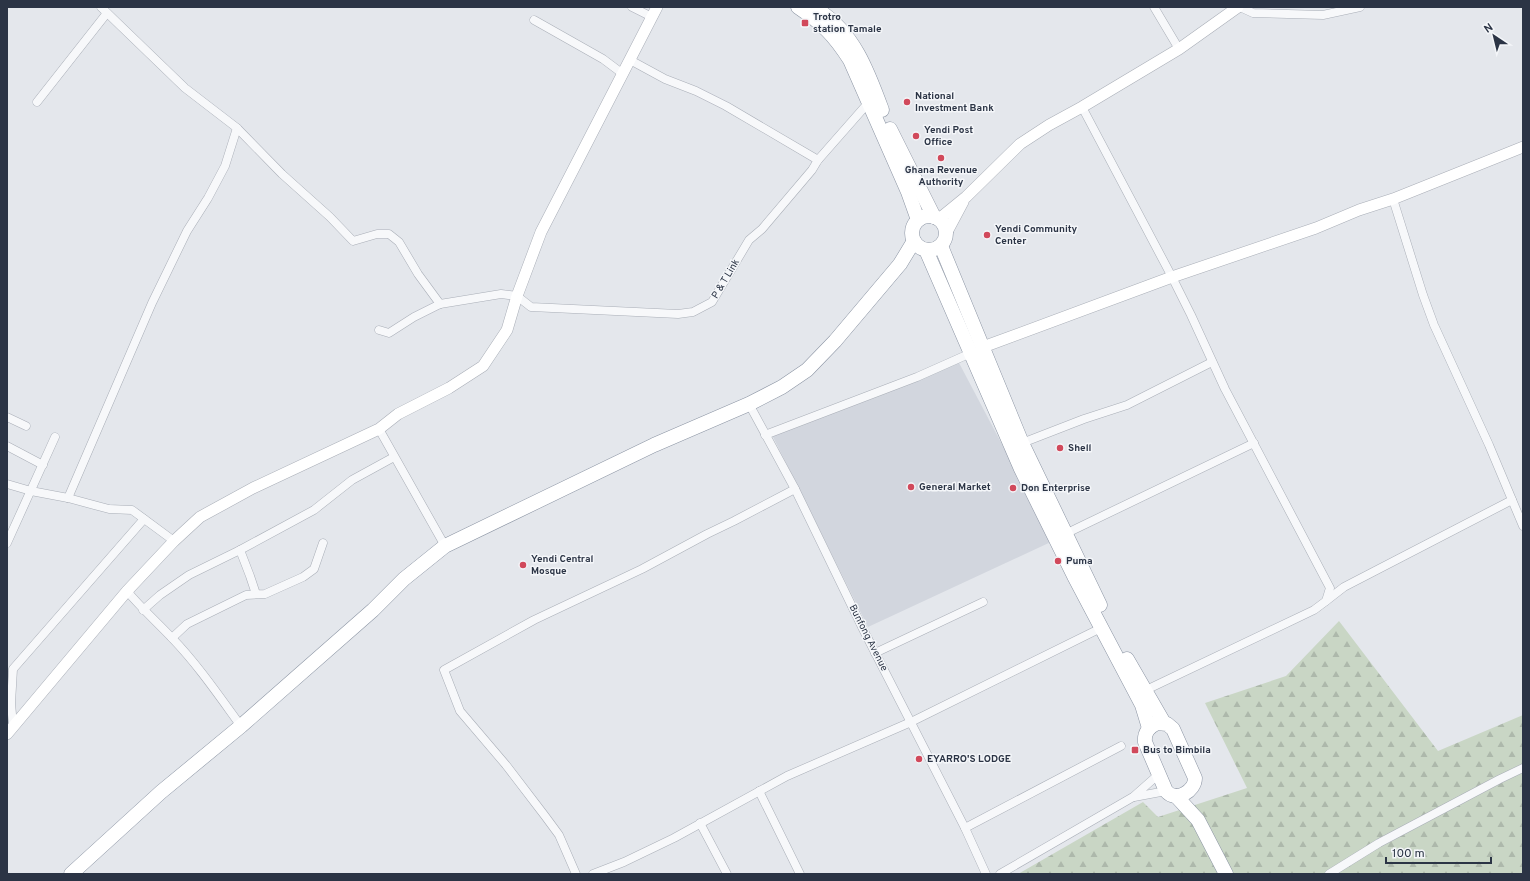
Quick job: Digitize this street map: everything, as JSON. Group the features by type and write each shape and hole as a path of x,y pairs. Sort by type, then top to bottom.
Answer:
{"highway":[{"path":"798,7 825,26 838,40 850,60 908,192 918,220"},
{"path":"814,7 836,23 855,47 869,75 883,113 936,218 945,227 946,232 944,242 941,246 931,250 920,246"},
{"path":"936,218 923,218 918,220 912,230 977,350 1122,651 1164,723"},
{"path":"71,874 161,792 241,726 373,610 404,579 445,546 654,445 749,404 782,387 807,370 835,341 900,264 920,246"},
{"path":"941,246 977,350 1021,469 1074,576 1142,705 1149,728"},
{"path":"1198,820 1193,787 1195,784 1195,778 1173,729 1170,725 1157,723 1149,728 1146,734 1145,742 1159,774 1171,793 1198,820 1226,874"},
{"path":"1171,793 1187,792 1193,787"}],"street":[{"path":"101,7 185,88 238,128 282,174 330,217 353,241 377,234 389,234 399,242 418,274 440,304"},
{"path":"10,730 127,591 174,541 200,517 253,488 379,429 398,414 449,388 483,366 507,330 517,296 541,232 655,12 632,7"},
{"path":"1154,7 1179,49"},
{"path":"936,218 966,197 1020,144 1049,125 1179,49 1236,8 1253,13 1324,15 1360,7"},
{"path":"37,102 107,13"},
{"path":"534,20 603,59 623,74"},
{"path":"630,60 665,79 696,91 726,106 818,160"},
{"name":"P & T Link","path":"517,296 531,307 678,314 693,312 712,302 749,240 762,229 812,170 818,160 869,102"},
{"path":"1082,107 1172,277 1212,362 1330,588 1326,601"},
{"path":"68,498 152,303 187,231 208,198 225,166 238,128"},
{"path":"765,435 917,377 977,350 1172,277 1316,228 1523,147"},
{"path":"946,232 966,197"},
{"path":"1393,199 1423,295 1434,324 1523,526"},
{"path":"379,330 389,333 414,317 440,304 501,294 517,296"},
{"path":"1022,444 1084,419 1128,405 1212,362"},
{"name":"Bunfong Avenue","path":"749,404 795,489 875,652 965,828 986,874"},
{"path":"7,417 26,426"},
{"path":"379,429 445,546"},
{"path":"7,543 55,438"},
{"path":"1065,534 1254,443"},
{"path":"7,446 43,465"},
{"path":"143,610 189,575 240,550 314,510 352,480 394,457"},
{"path":"7,484 109,509 132,510 174,541"},
{"path":"576,874 559,835 506,765 460,711 444,670 534,620 642,569 795,489"},
{"path":"1146,690 1314,610 1344,587 1512,500"},
{"path":"10,730 14,669 144,519"},
{"path":"172,638 187,624 246,595 265,594 285,586 314,569 324,543"},
{"path":"240,550 256,594"},
{"path":"127,591 143,610 172,638 195,665 241,726"},
{"path":"875,652 983,602"},
{"path":"593,874 624,862 674,838 700,822 813,764 911,722 1101,628"},
{"path":"965,828 1121,746"},
{"path":"1329,874 1379,843 1523,768"},
{"path":"1000,874 1133,797 1159,774"},
{"path":"759,792 800,874"},
{"path":"1133,797 1171,793"},
{"path":"700,822 726,874"}],"shaded area":[{"name":"General Market","path":"958,361 1053,541 868,627 771,433"}],"green space":[{"path":"1339,621 1438,751 1523,715 1523,874 1018,874 1143,802 1158,817 1247,788 1205,703 1286,676"}],"place":[{"name":"Trotro station Tamale","path":"805,23"},
{"name":"National Investment Bank","path":"907,102"},
{"name":"Yendi Post Office","path":"916,136"},
{"name":"Ghana Revenue Authority","path":"941,158"},
{"name":"Yendi Community Center","path":"987,235"},
{"name":"Shell","path":"1060,448"},
{"name":"General Market","path":"911,487"},
{"name":"Don Enterprise","path":"1013,488"},
{"name":"Puma","path":"1058,561"},
{"name":"Yendi Central Mosque","path":"523,565"},
{"name":"Bus to Bimbila","path":"1135,750"},
{"name":"EYARRO'S LODGE","path":"919,759"}]}
